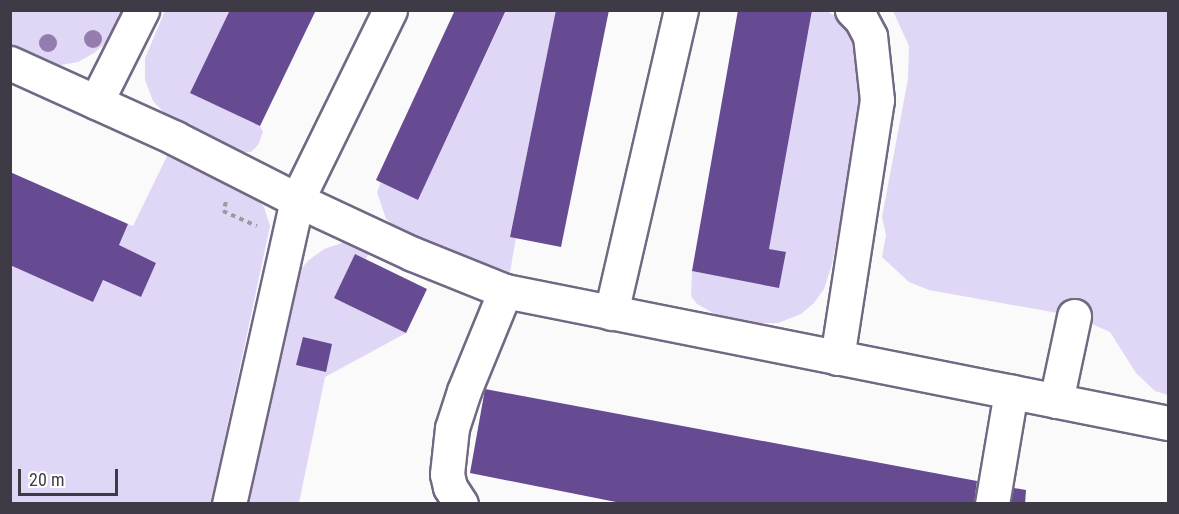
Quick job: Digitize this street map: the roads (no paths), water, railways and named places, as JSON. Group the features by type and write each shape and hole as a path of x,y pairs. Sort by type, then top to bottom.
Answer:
{"lane":[{"path":"96,102 141,10"},
{"path":"229,504 297,200 390,10"},
{"path":"610,314 681,10"},
{"path":"837,358 877,100 870,36 861,19 852,10"},
{"path":"10,63 175,138 297,200 413,254 505,291 610,314 1168,423"},
{"path":"461,504 450,487 447,474 452,428 464,391 505,291"},
{"path":"1056,401 1074,316"},
{"path":"992,504 1011,392"}]}
